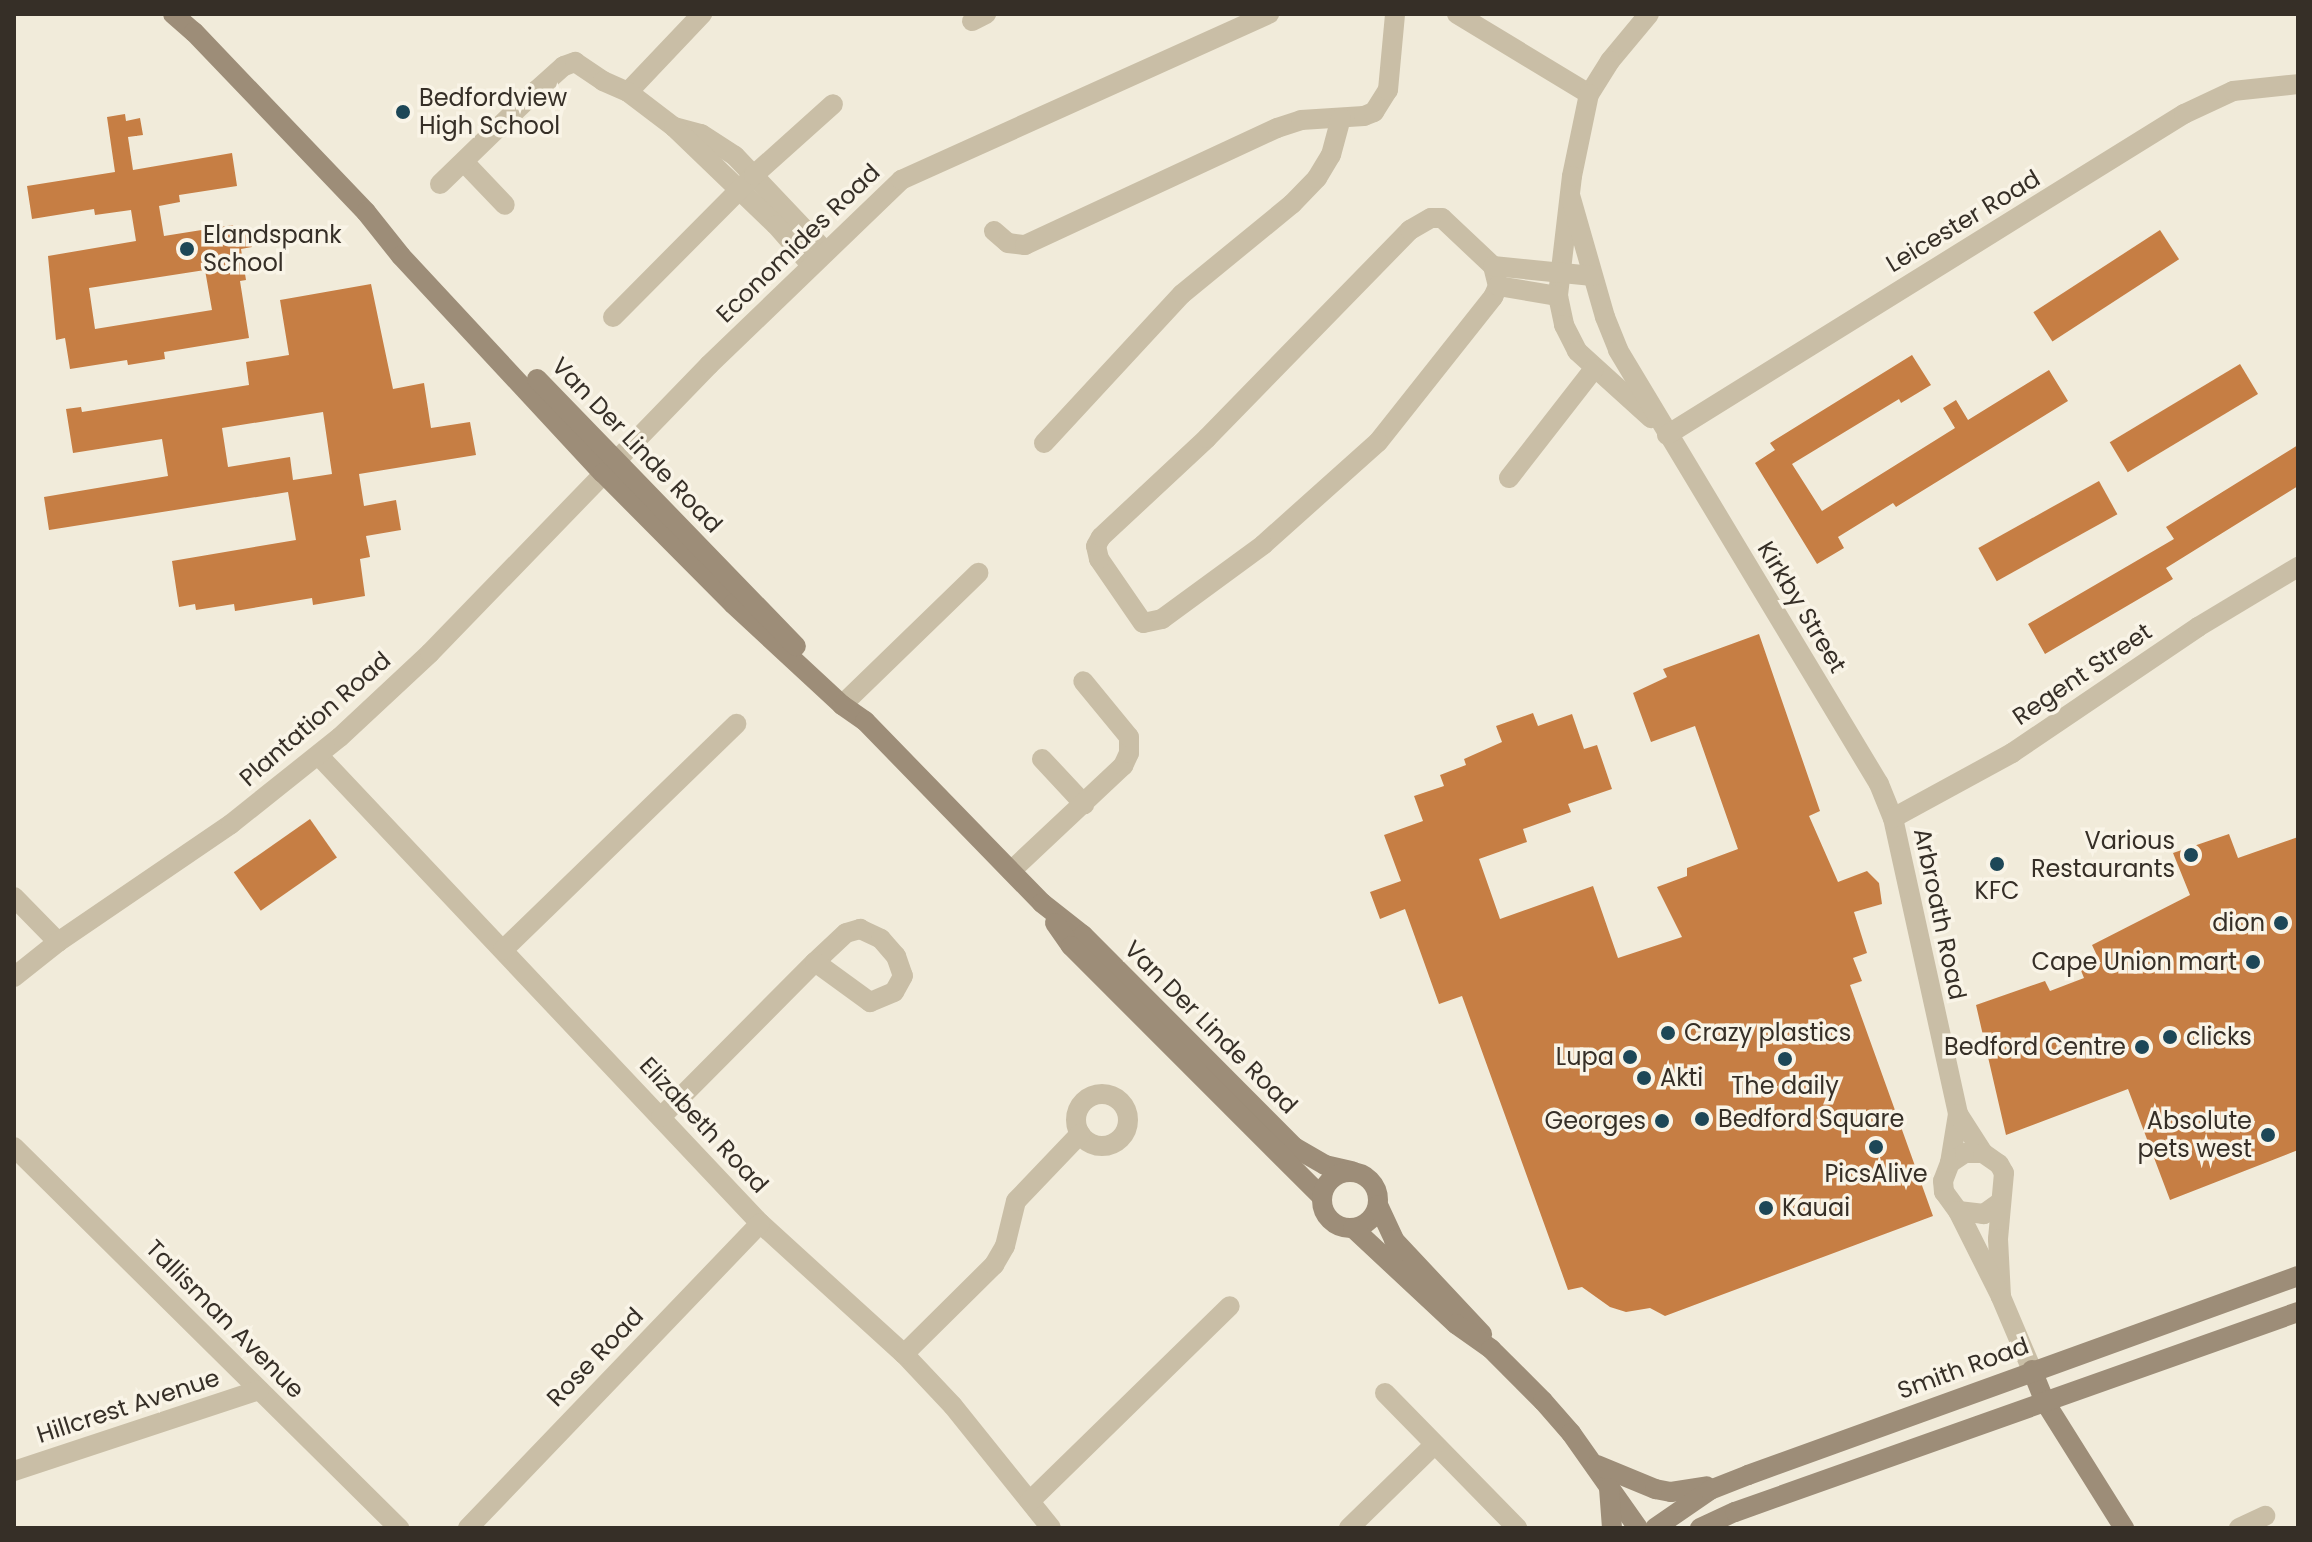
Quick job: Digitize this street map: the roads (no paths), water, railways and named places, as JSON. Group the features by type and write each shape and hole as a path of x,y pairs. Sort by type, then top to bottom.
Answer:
{"main road":[{"name":"Van Der Linde Road","path":"173,14 194,32 366,212 388,225 417,253 609,467 846,701 1042,903 1083,935 1294,1147 1325,1165 1352,1171"},
{"path":"180,14 194,32"},
{"name":"Van Der Linde Road","path":"1042,903 1071,946 1322,1197"},
{"path":"1491,1349 1456,1324 1353,1228 1330,1220 1322,1197 1329,1181 1352,1171 1370,1180 1394,1240 1465,1313 1491,1349 1543,1401 1609,1484 1638,1528"},
{"path":"1353,1228 1370,1221 1378,1205"},
{"name":"Smith Road","path":"1655,1528 1665,1518 1710,1490 1748,1475 2298,1276"},
{"path":"1700,1528 1735,1512 2298,1312"},
{"path":"2032,1370 2045,1402 2124,1528"},
{"path":"1593,1463 1655,1489 1671,1492 1748,1475"},
{"path":"1609,1484 1612,1528"},
{"path":"1716,1528 1735,1512"}],"street":[{"path":"628,92 702,14"},
{"name":"Economides Road","path":"609,467 818,258 901,180 923,167 1269,14"},
{"path":"994,231 1008,243 1025,245 1277,128 1301,120 1364,116 1383,102 1388,90 1395,14"},
{"path":"1457,14 1589,94"},
{"name":"Kirkby Street","path":"1649,14 1610,61 1589,94 1570,195 1558,285 1570,339 1597,371 1664,430"},
{"path":"440,184 564,66 575,62 603,81 628,92 747,182 818,258"},
{"name":"Leicester Road","path":"1664,430 2184,114 2233,91 2298,84"},
{"path":"613,317 747,182 833,104"},
{"path":"1044,443 1182,294 1292,204 1317,178 1331,155 1341,118"},
{"path":"464,162 505,205"},
{"name":"Kirkby Street","path":"1570,195 1618,350 1879,784 1893,818"},
{"path":"1496,276 1493,297 1378,442 1263,545 1175,610 1147,625 1138,618 1099,559 1096,546 1110,525 1207,438 1421,222 1442,218 1496,276 1558,285 1593,276"},
{"path":"1509,478 1618,350"},
{"name":"Plantation Road","path":"14,977 58,942 220,831 319,756 430,653 609,467"},
{"name":"Regent Street","path":"1893,818 2012,753 2198,627 2298,567"},
{"path":"846,701 978,573"},
{"path":"1011,871 1123,766 1129,753 1129,737 1083,681"},
{"path":"503,950 736,724"},
{"name":"Elizabeth Road","path":"319,756 760,1223 904,1354 970,1424 1051,1528"},
{"path":"1042,759 1084,804"},
{"name":"Arbroath Road","path":"1893,818 1958,1114 1983,1153"},
{"path":"14,897 58,942"},
{"path":"661,1117 815,962"},
{"name":"Arbroath Road","path":"1950,1163 1958,1114"},
{"path":"904,1354 994,1265 1005,1246 1016,1201 1080,1134"},
{"name":"Tallisman Avenue","path":"14,1147 399,1528"},
{"path":"1958,1211 1984,1214 1999,1203 2004,1194 2004,1173 1999,1164 1983,1153 1965,1153 1950,1163 1945,1172 1944,1192 1958,1211 2001,1297 2032,1370"},
{"path":"1999,1203 2001,1297"},
{"name":"Rose Road","path":"468,1528 760,1223"},
{"path":"1030,1501 1230,1306"},
{"name":"Hillcrest Avenue","path":"14,1471 259,1390"},
{"path":"1385,1393 1517,1528"},
{"path":"1349,1528 1434,1445"},
{"path":"2239,1528 2265,1516"}],"place":[{"name":"Bedfordview High School","path":"403,112"},
{"name":"Elandspank School","path":"187,249"},
{"name":"Various Restaurants","path":"2191,855"},
{"name":"KFC","path":"1997,864"},
{"name":"dion","path":"2281,923"},
{"name":"Cape Union mart","path":"2253,962"},
{"name":"Crazy plastics","path":"1668,1033"},
{"name":"clicks","path":"2170,1037"},
{"name":"Bedford Centre","path":"2142,1047"},
{"name":"Lupa","path":"1630,1057"},
{"name":"The daily","path":"1785,1059"},
{"name":"Akti","path":"1644,1078"},
{"name":"Bedford Square","path":"1702,1119"},
{"name":"Georges","path":"1662,1121"},
{"name":"Absolute pets west","path":"2268,1135"},
{"name":"PicsAlive","path":"1876,1147"},
{"name":"Kauai","path":"1766,1208"}]}
